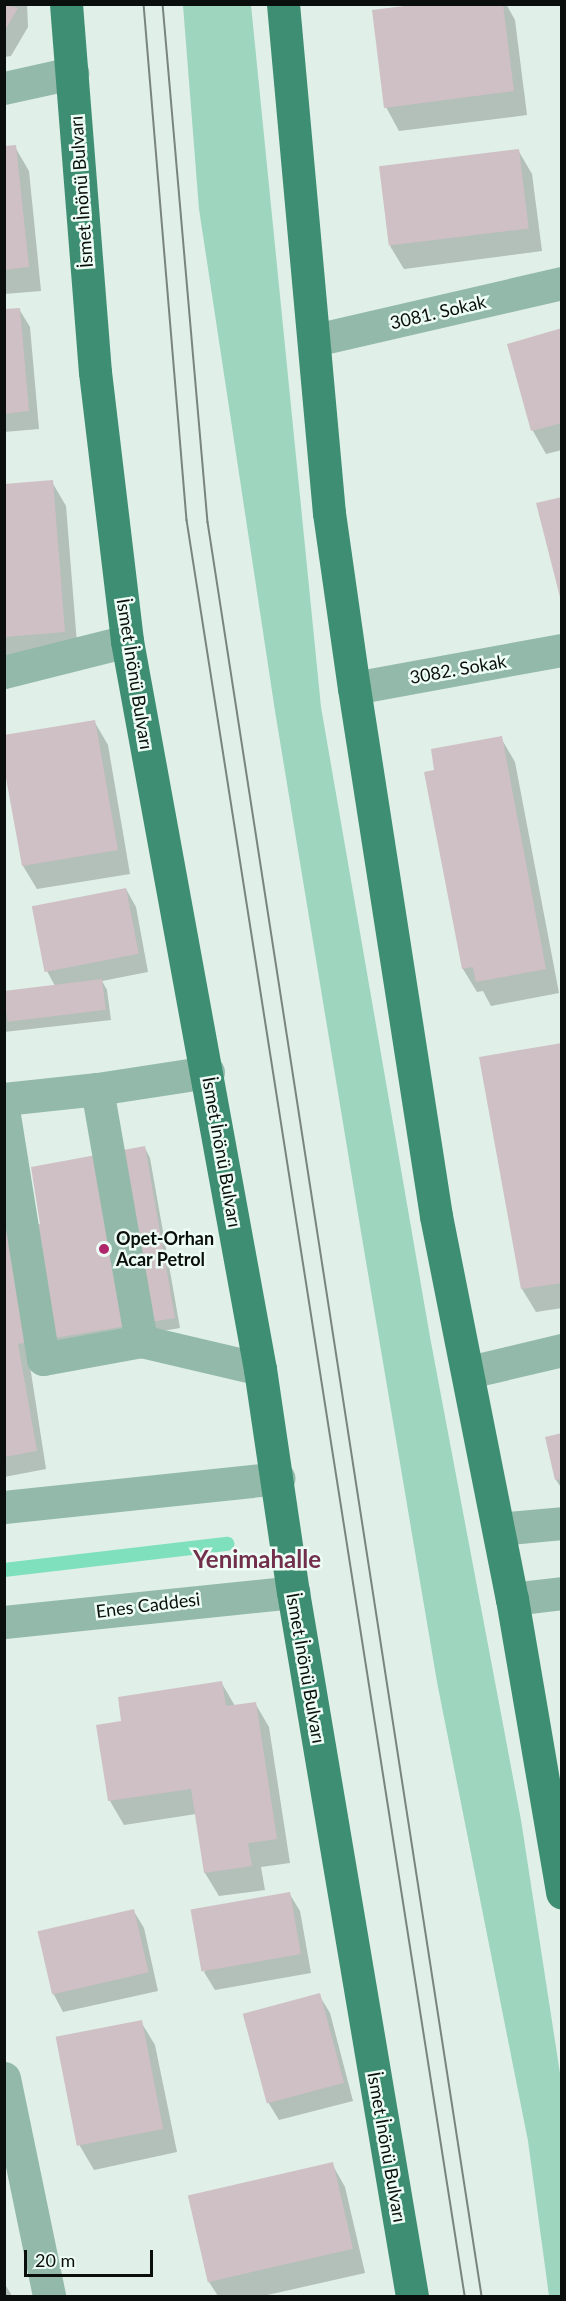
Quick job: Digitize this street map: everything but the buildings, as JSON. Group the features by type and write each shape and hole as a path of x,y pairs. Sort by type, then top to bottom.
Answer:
{"main road":[{"name":"İsmet İnönü Bulvarı","path":"66,4 95,372 127,641 208,1072 260,1369 278,1478 293,1592 412,2296"},
{"path":"283,4 329,513 354,688 436,1216 469,1372 512,1599 561,1893"}],"street":[{"path":"4,88 72,73"},
{"name":"3081. Sokak","path":"315,340 561,283"},
{"path":"4,672 127,641"},
{"name":"3082. Sokak","path":"354,688 561,650"},
{"path":"4,1099 98,1089 208,1072"},
{"path":"98,1089 141,1341"},
{"path":"4,1115 43,1359 141,1341 260,1369"},
{"path":"469,1372 561,1350"},
{"path":"4,1507 278,1478"},
{"path":"499,1529 561,1523"},
{"name":"Enes Caddesi","path":"4,1622 293,1592"},
{"path":"512,1599 561,1593"},
{"path":"4,2078 49,2296"}],"green space":[{"path":"183,5 251,5 321,707 430,1337 521,1820 561,2080 561,2296 549,2296 528,2141 437,1682 275,711 199,209"}],"waterway":[{"path":"4,1570 227,1544"}],"tram line":[{"path":"144,4 187,520 465,2296"},
{"path":"163,4 208,522 482,2296"}],"place":[{"name":"Opet-Orhan Acar Petrol","path":"104,1249"}],"district":[{"name":"Yenimahalle","path":"257,1559"}]}
